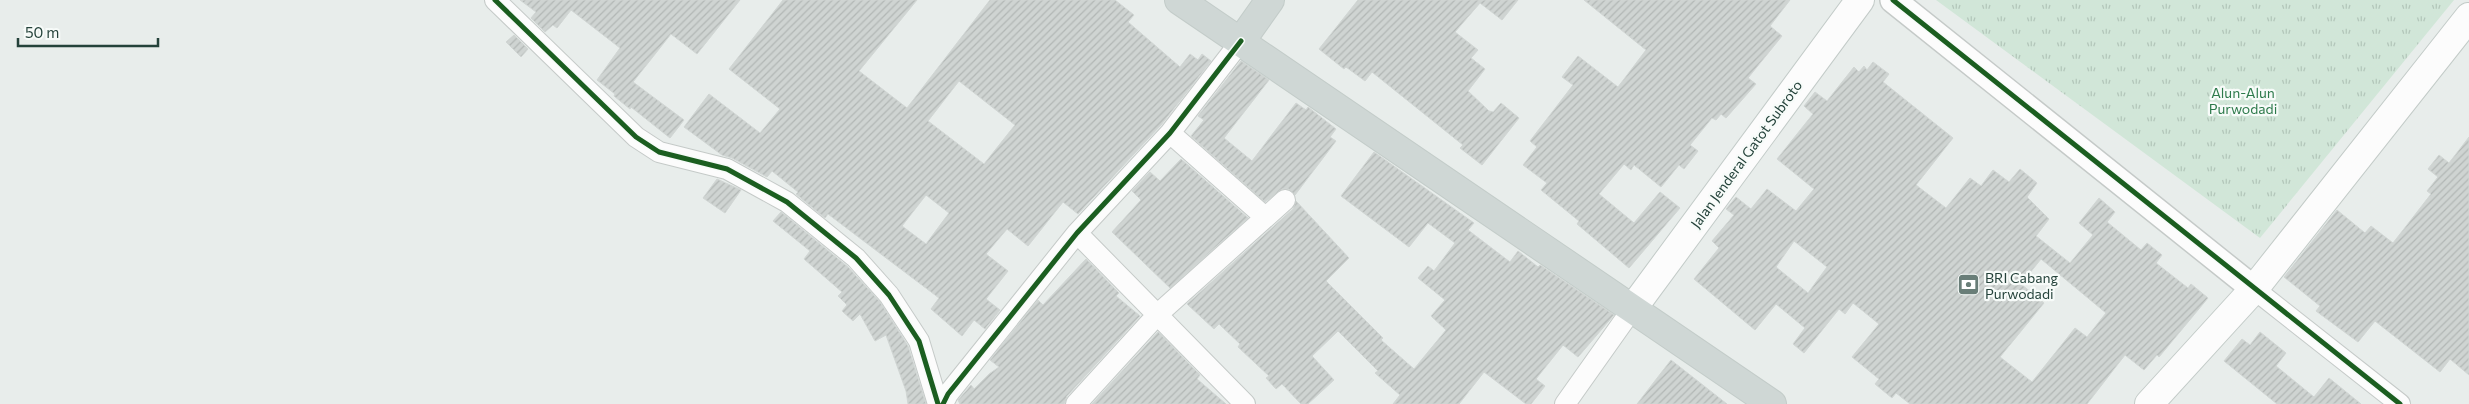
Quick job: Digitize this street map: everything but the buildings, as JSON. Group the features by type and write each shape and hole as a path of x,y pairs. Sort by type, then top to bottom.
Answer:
{"main road":[{"path":"1180,0 1772,404"},
{"path":"1240,41 1270,0"},
{"name":"Jalan Jenderal Gatot Subroto","path":"1633,308 1860,0"},
{"path":"2149,404 2254,289 2469,17"}],"street":[{"path":"495,0 636,137 659,152 726,169 787,202 856,258 889,295 919,341 938,404"},
{"path":"1893,0 2400,404"},
{"path":"943,404 948,394 1077,233 1170,133 1240,41"},
{"path":"1170,133 1265,217"},
{"path":"1076,404 1158,314 1285,200"},
{"path":"1077,233 1246,404"},
{"path":"1565,404 1633,308"}],"green space":[{"name":"Alun-Alun Purwodadi","path":"1936,0 2454,0 2260,238"}],"cycle path":[{"path":"495,0 636,137 659,152 727,169 787,202 856,258 889,295 919,341 938,404"},
{"path":"1893,0 2400,404"},
{"path":"943,404 948,394 1077,233 1170,133 1241,41"}],"place":[{"name":"BRI Cabang Purwodadi","path":"1969,285"}]}
